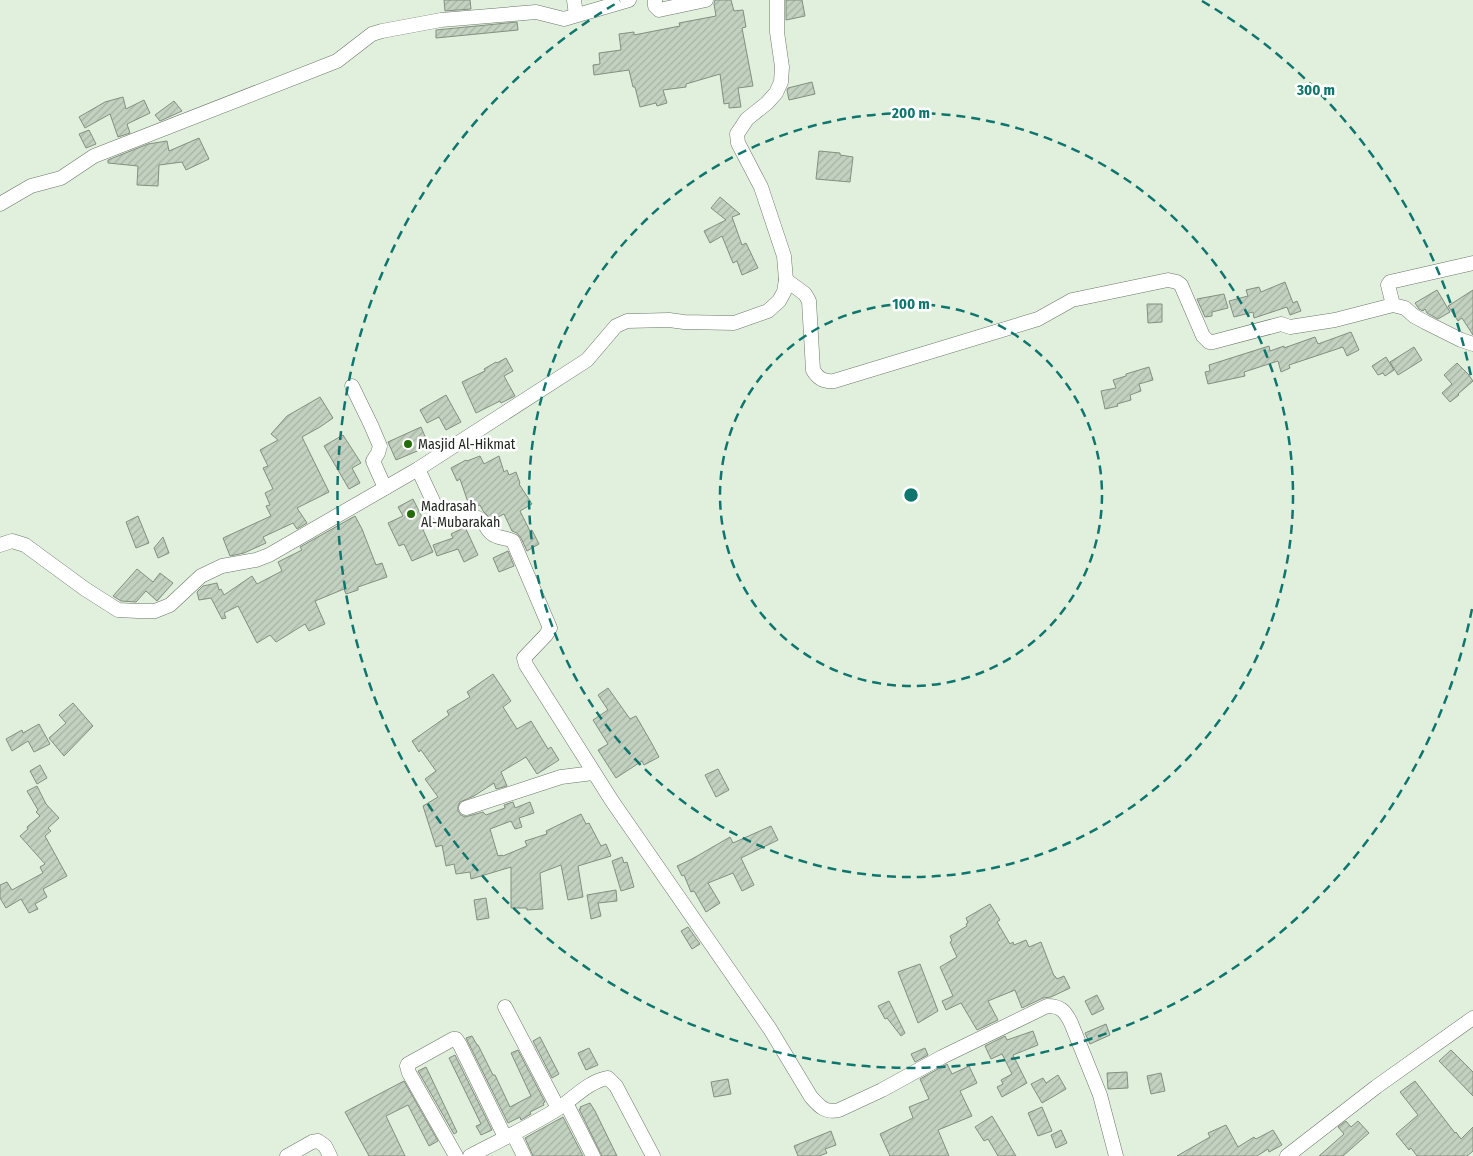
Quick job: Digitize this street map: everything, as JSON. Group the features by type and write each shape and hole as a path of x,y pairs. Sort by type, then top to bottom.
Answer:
{"street":[{"path":"574,0 576,16"},
{"path":"0,204 31,186 57,180 94,156 336,61 377,32 441,20 536,12 542,12 561,19 629,0"},
{"path":"655,0 657,8 662,10 706,0"},
{"path":"0,544 12,541 24,545 118,610 155,611 170,605 201,576 222,566 256,560 269,555 418,469 587,360 616,326 627,321 669,320 734,323 768,311 779,302 784,292 786,280 784,256 761,187 738,143 737,134 747,119 776,93 781,82 782,67 777,32 777,0"},
{"path":"1393,305 1388,285 1390,282 1473,263"},
{"path":"786,280 805,294 809,301 813,370 819,378 828,381 834,381 1038,319 1072,300 1168,280 1181,285 1203,336 1209,342 1218,342 1280,324 1290,327 1335,320 1393,305 1405,308 1425,322 1473,344"},
{"path":"352,386 380,446 373,461 386,488"},
{"path":"418,469 442,517 447,519 479,518 491,534 498,538 507,538 513,541 550,628 546,635 526,655 524,661 593,773 770,1029 811,1097 819,1106 832,1112 839,1110 1047,1006 1054,1006 1065,1012 1071,1023 1100,1095 1116,1156"},
{"path":"466,808 561,778 593,773"},
{"path":"505,1007 593,1156"},
{"path":"1287,1156 1376,1087 1473,1018"},
{"path":"456,1156 409,1073 407,1066 453,1039 456,1039 460,1045 509,1136 524,1156"},
{"path":"470,1156 562,1106 599,1080 608,1078 616,1086 649,1155"},
{"path":"287,1156 312,1142 318,1141 325,1146 330,1156"}],"building":[{"path":"444,0 470,0 471,9 445,11"},
{"path":"715,0 731,0 734,11 743,10 746,27 742,28 753,86 738,88 741,107 729,108 729,103 724,104 720,74 686,84 686,87 663,90 667,103 657,106 656,103 640,107 629,70 594,75 593,65 600,64 599,53 621,50 619,34 634,32 634,35 680,26 679,23 716,16"},
{"path":"786,0 802,0 805,16 786,20"},
{"path":"517,22 518,30 436,38 436,30"},
{"path":"812,82 815,94 789,100 788,88"},
{"path":"123,97 126,109 144,100 150,113 127,124 130,133 118,137 110,114 85,128 79,117 105,102"},
{"path":"174,101 182,111 160,121 155,115"},
{"path":"89,130 96,144 86,148 79,134"},
{"path":"199,138 209,159 186,170 182,162 159,165 158,186 137,185 138,166 108,163 108,160 148,144 167,141 169,151"},
{"path":"819,151 840,153 840,155 853,157 850,182 816,179"},
{"path":"720,197 740,214 732,217 742,245 746,243 758,268 742,275 737,261 733,263 722,236 710,243 704,231 726,220 711,208"},
{"path":"1285,282 1293,303 1297,301 1301,311 1290,315 1287,307 1254,318 1253,312 1234,317 1229,301 1248,296 1246,290 1259,287 1261,292"},
{"path":"1437,290 1450,312 1438,319 1427,313 1425,309 1423,311 1419,309 1415,303"},
{"path":"1473,290 1473,335 1462,318 1458,321 1448,306"},
{"path":"1224,294 1228,308 1212,312 1212,316 1205,317 1197,299"},
{"path":"1147,304 1162,304 1162,322 1148,323"},
{"path":"1351,332 1359,350 1347,356 1343,347 1289,365 1290,368 1281,372 1278,361 1244,372 1245,376 1208,384 1205,372 1210,371 1209,365 1269,346 1270,351 1315,337 1318,344"},
{"path":"1414,347 1422,360 1398,375 1390,362"},
{"path":"1386,357 1394,370 1385,376 1383,373 1378,375 1372,366"},
{"path":"506,358 513,371 504,376 515,396 476,413 462,382"},
{"path":"1457,363 1473,381 1450,402 1442,393 1452,384 1444,375"},
{"path":"1149,367 1153,380 1139,384 1141,391 1130,395 1131,400 1105,409 1101,391 1116,388 1113,380"},
{"path":"446,395 461,422 446,430 439,417 427,423 420,410"},
{"path":"320,397 333,418 302,437 329,492 297,508 307,523 297,529 293,523 263,537 266,543 244,553 230,556 223,538 271,516 266,506 270,505 265,493 273,489 263,468 268,466 260,450 278,440 271,434 287,416"},
{"name":"Masjid Al-Hikmat","path":"421,427 429,446 396,460 388,442"},
{"path":"343,435 361,463 352,468 360,483 349,489 324,446"},
{"path":"480,456 484,464 499,456 504,472 507,470 509,475 516,472 519,484 532,504 520,511 539,544 527,551 521,538 512,531 504,514 492,520 480,505 470,508 460,479 457,481 451,468 466,460"},
{"path":"413,499 424,521 420,523 433,552 412,561 404,544 399,546 388,523 403,516 398,507"},
{"path":"138,516 149,543 136,548 126,522"},
{"path":"355,516 376,565 382,563 387,577 358,587 358,590 346,594 344,589 315,601 325,624 309,631 305,624 276,642 270,635 257,643 238,606 224,613 226,618 222,619 211,598 199,600 197,592 203,586 217,583 219,590 221,589 224,595 252,576 257,584 282,571 278,562 302,550 300,547"},
{"path":"465,527 478,555 464,562 458,549 437,556 433,545 453,538 451,534"},
{"path":"163,537 169,553 158,558 154,548"},
{"path":"508,551 514,566 499,572 493,558"},
{"path":"137,569 153,582 160,573 173,583 157,601 146,591 136,602 121,601 113,596"},
{"path":"493,674 511,701 503,707 517,729 531,721 548,749 551,747 559,760 537,774 526,757 501,772 507,786 496,789 494,783 474,796 460,802 458,811 465,817 483,812 486,815 505,808 504,805 513,802 515,808 530,802 534,813 519,818 522,827 515,829 511,821 490,829 498,856 503,856 527,846 525,841 547,834 546,831 581,814 586,824 589,823 601,846 606,844 611,856 578,866 583,897 568,900 561,865 540,873 543,909 511,908 511,867 471,879 470,872 456,874 454,864 446,866 442,845 436,847 423,806 438,797 425,779 436,771 412,741 449,715 447,711 470,697 467,692"},
{"path":"608,688 630,719 636,716 659,757 644,765 642,761 616,778 598,750 608,744 593,720 608,710 598,695"},
{"path":"73,703 93,726 64,756 49,738 66,723 59,715"},
{"path":"39,724 50,744 34,752 28,741 12,751 6,739 22,730 23,733"},
{"path":"40,765 47,778 37,784 30,771"},
{"path":"718,769 729,790 716,797 705,775"},
{"path":"37,786 46,804 59,818 48,828 51,831 45,836 67,876 43,889 47,897 35,904 38,909 29,913 21,899 6,908 0,898 0,885 7,882 12,890 43,873 40,867 45,864 20,836 40,816 36,812 38,810 27,791"},
{"path":"771,826 778,840 741,858 754,885 742,891 733,873 708,883 720,903 706,912 694,891 691,892 684,875 682,876 677,866 730,837 733,843"},
{"path":"622,857 624,863 627,862 634,887 621,891 612,861"},
{"path":"616,890 617,901 598,903 601,916 591,919 587,895"},
{"path":"486,898 489,918 477,920 474,900"},
{"path":"990,904 1000,920 997,922 1010,944 1013,942 1014,945 1026,940 1029,947 1041,942 1054,976 1057,979 1064,976 1070,988 1022,1008 1015,990 988,1001 998,1020 977,1030 961,1003 946,1010 942,1001 953,996 940,967 957,957 950,942 952,941 950,936 967,926 966,918"},
{"path":"688,927 700,944 692,949 681,931"},
{"path":"920,964 938,1011 918,1023 898,972"},
{"path":"1097,995 1104,1009 1092,1015 1085,1001"},
{"path":"889,1001 905,1033 901,1036 887,1018 885,1019 878,1006"},
{"path":"1106,1024 1110,1035 1090,1044 1085,1033"},
{"path":"1033,1031 1038,1045 1013,1055 1027,1083 1002,1097 997,1087 1003,1084 1001,1080 1012,1074 1002,1054 991,1059 985,1046 1005,1036 1007,1040"},
{"path":"472,1036 493,1075 495,1075 510,1107 531,1096 511,1053 518,1050 545,1102 543,1103 544,1105 530,1112 531,1114 521,1120 520,1117 508,1123 466,1038"},
{"path":"540,1037 559,1074 552,1078 533,1041"},
{"path":"589,1048 598,1065 586,1070 578,1053"},
{"path":"925,1048 928,1055 915,1062 911,1054"},
{"path":"1451,1050 1473,1072 1473,1096 1439,1061"},
{"path":"455,1055 492,1130 481,1135 476,1126 481,1124 449,1058"},
{"path":"947,1064 952,1074 969,1066 977,1083 960,1091 972,1116 938,1130 949,1156 890,1156 880,1134 913,1118 909,1107 929,1099 920,1079"},
{"path":"426,1067 457,1132 454,1134 418,1071"},
{"path":"1127,1072 1128,1088 1108,1089 1107,1073"},
{"path":"1161,1073 1165,1091 1151,1094 1147,1076"},
{"path":"1058,1075 1066,1089 1042,1103 1031,1084 1043,1078 1046,1083"},
{"path":"728,1079 731,1094 714,1097 711,1082"},
{"path":"404,1081 438,1141 429,1146 408,1105 386,1116 405,1156 369,1156 345,1112"},
{"path":"1415,1081 1461,1139 1473,1127 1473,1151 1467,1156 1417,1156 1411,1148 1409,1150 1396,1134 1418,1115 1400,1092"},
{"path":"590,1103 617,1156 602,1156 579,1109"},
{"path":"1042,1107 1052,1131 1038,1136 1028,1113"},
{"path":"992,1116 1016,1156 998,1156 988,1139 984,1141 975,1127"},
{"path":"563,1117 583,1156 533,1156 525,1138"},
{"path":"1346,1121 1351,1127 1358,1121 1369,1133 1343,1156 1319,1156 1344,1134 1338,1127"},
{"path":"1226,1125 1238,1147 1254,1137 1256,1139 1273,1130 1282,1145 1269,1152 1268,1149 1257,1156 1177,1156 1210,1137 1208,1133"},
{"path":"1061,1130 1067,1143 1056,1148 1051,1135"},
{"path":"831,1131 836,1145 825,1149 827,1153 819,1156 798,1156 794,1146"}],"place":[{"name":"Masjid Al-Hikmat","path":"408,444"},
{"name":"Madrasah Al-Mubarakah","path":"411,514"}]}
